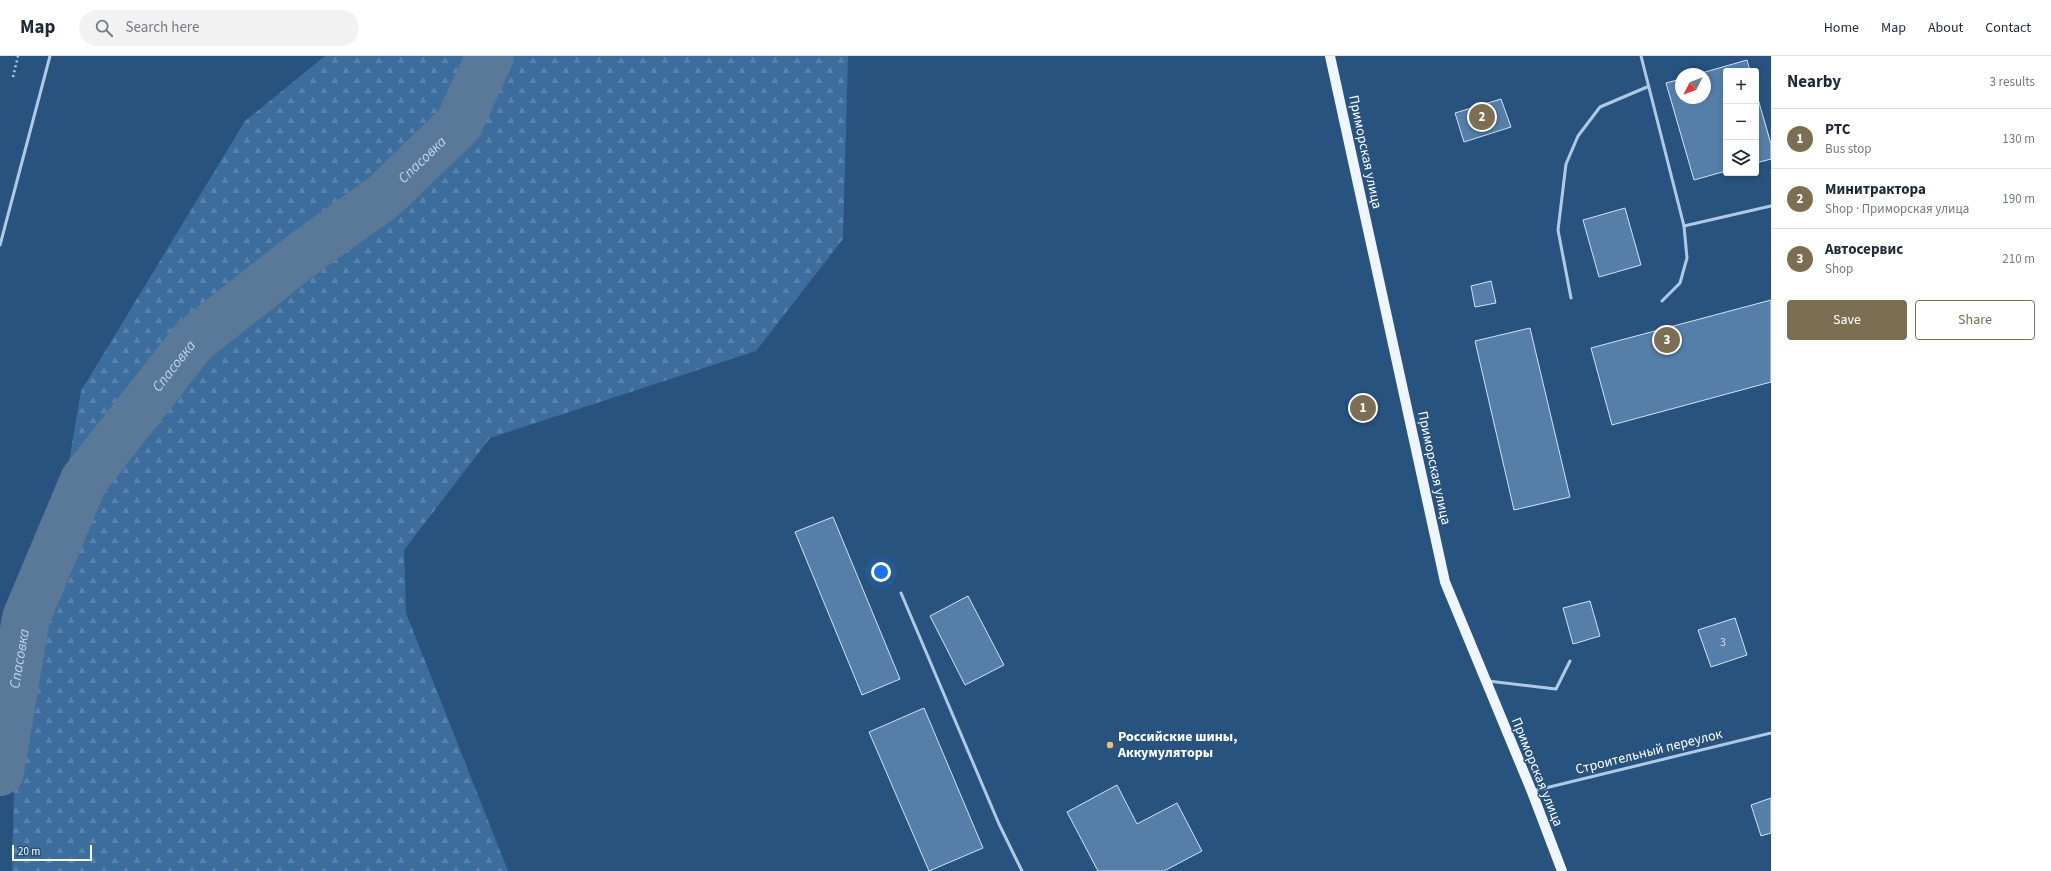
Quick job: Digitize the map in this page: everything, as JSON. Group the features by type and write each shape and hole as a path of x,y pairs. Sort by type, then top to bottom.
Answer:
{"main road":[{"name":"Приморская улица","path":"1330,56 1445,582 1484,681 1532,792 1562,871"}],"lane":[{"path":"0,245 50,56"},
{"path":"1641,56 1647,87 1684,226 1687,258 1680,283 1662,301"},
{"path":"1571,298 1558,230 1566,164 1578,136 1600,107 1647,87"},
{"path":"1684,226 1771,206"},
{"path":"901,593 999,824 1022,871"},
{"path":"1484,681 1556,688 1570,661"},
{"name":"Строительный переулок","path":"1532,792 1771,733"}],"path":[{"path":"13,77 18,56"}],"green space":[{"path":"325,56 848,56 843,239 756,351 490,438 404,550 406,613 508,871 12,871 14,787 81,391 245,121"}],"building":[{"path":"1747,60 1749,68 1723,68 1723,172 1694,180 1666,83 1675,81 1675,104 1711,104 1711,70"},
{"path":"1501,99 1511,127 1464,142 1455,113"},
{"path":"1759,102 1771,144 1771,159 1759,162"},
{"path":"1625,208 1641,265 1599,277 1583,220"},
{"path":"1491,281 1496,303 1475,307 1471,286"},
{"path":"1771,300 1771,382 1612,425 1591,348"},
{"path":"1530,328 1570,497 1514,510 1475,341"},
{"path":"833,517 900,679 862,695 795,532"},
{"path":"968,596 1004,665 965,685 930,616"},
{"path":"1590,601 1600,636 1573,644 1563,608"},
{"path":"1735,618 1747,655 1711,667 1698,630"},
{"path":"924,708 983,848 929,871 869,732"},
{"path":"1117,785 1137,824 1177,803 1202,851 1164,871 1098,871 1067,812"},
{"path":"1771,798 1771,833 1761,836 1751,805"}],"waterway":[{"name":"Спасовка","path":"0,772 26,618 84,480 194,340 306,252 383,197 459,124 490,56"}],"place":[{"name":"Минитрактора","path":"1482,117"},
{"name":"Автосервис","path":"1667,340"},
{"name":"РТС","path":"1363,408"},
{"name":"Российские шины, Аккумуляторы","path":"1110,745"}]}
